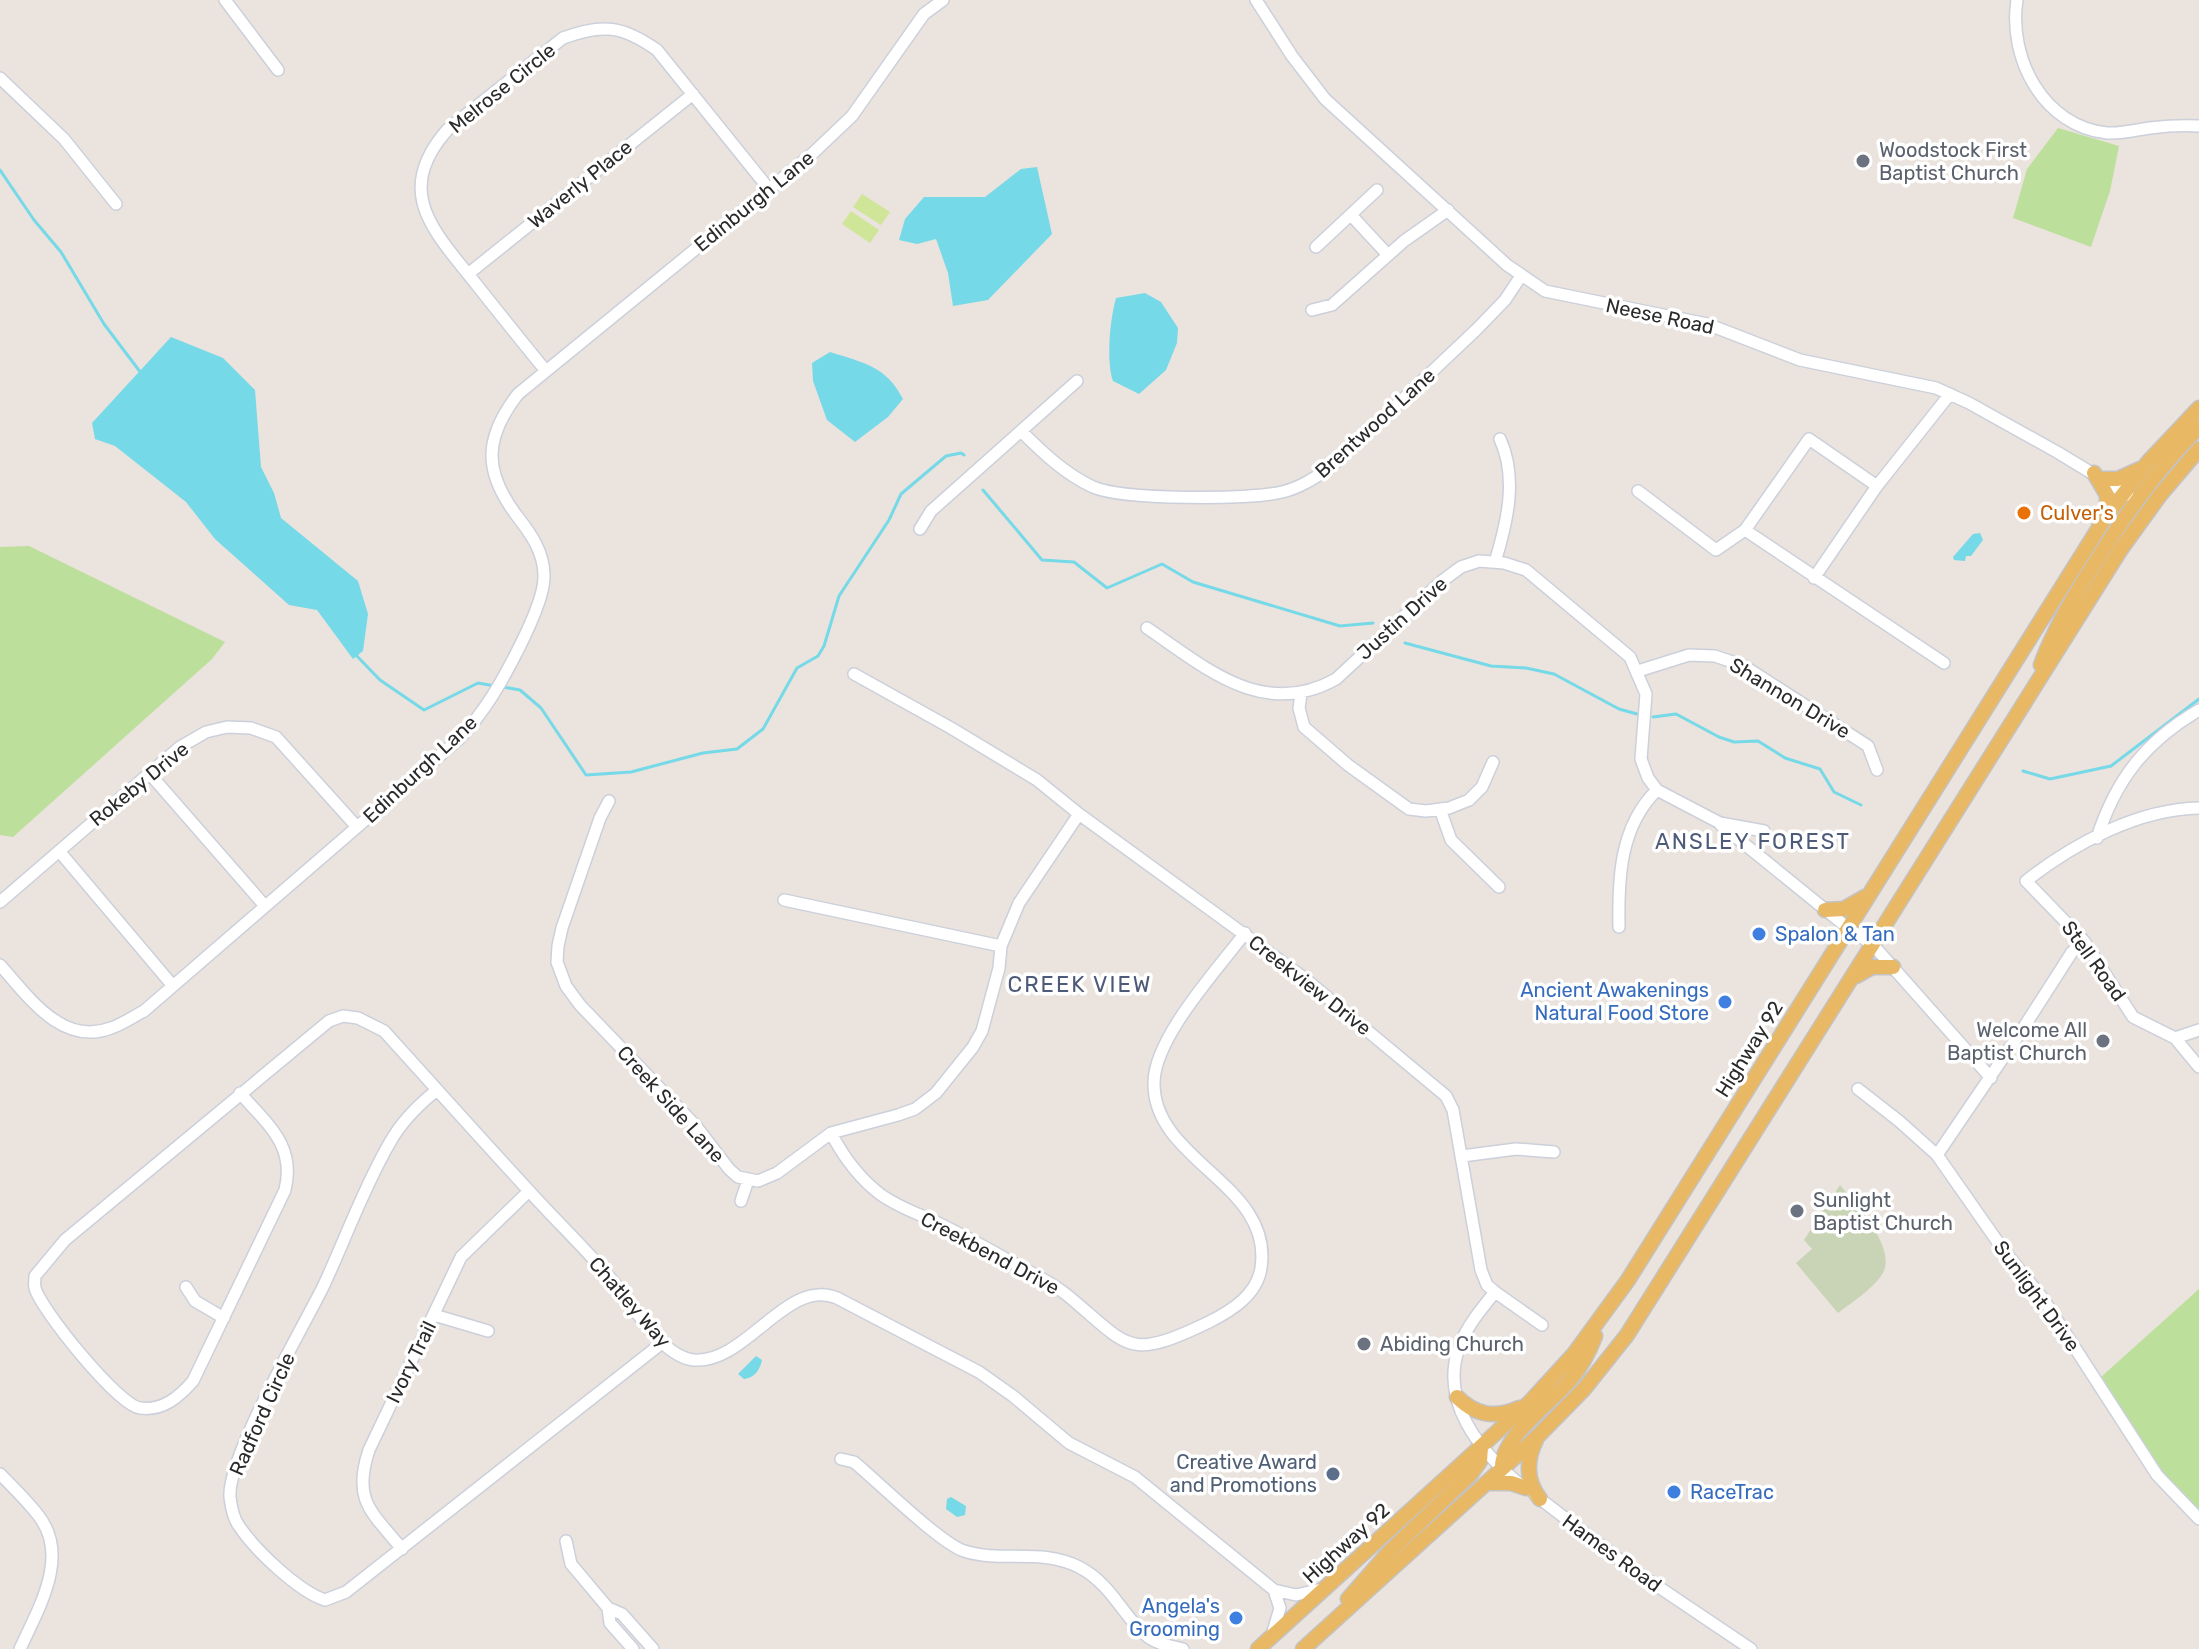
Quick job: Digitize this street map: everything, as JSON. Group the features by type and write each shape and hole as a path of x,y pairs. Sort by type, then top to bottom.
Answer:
{"main road":[{"name":"Highway 92","path":"2136,500 2144,467 2199,408"},
{"path":"1303,1649 1537,1437 1584,1389 1627,1335 2036,684 2046,651 2060,621 2136,500 2161,467 2199,427"},
{"name":"Highway 92","path":"1264,1644 1530,1402 1569,1360 1628,1280 2107,515 2136,500 2199,449"},
{"path":"2098,476 2118,479 2144,467"},
{"path":"2098,476 2107,495 2107,515"},
{"path":"1825,910 1852,907 1871,891"},
{"path":"1852,978 1872,967 1893,967"},
{"path":"1502,1469 1504,1453 1511,1440 1577,1372 1590,1349 1600,1320"},
{"path":"1457,1397 1468,1407 1486,1415 1506,1413 1530,1402"},
{"path":"1537,1437 1531,1450 1528,1472 1540,1499"},
{"path":"1335,1620 1354,1590 1379,1563 1470,1475 1480,1461 1481,1447"},
{"path":"1485,1483 1503,1482 1526,1488"}],"street":[{"path":"225,0 278,70"},
{"name":"Edinburgh Lane","path":"0,965 51,1020 89,1032 110,1029 144,1011 459,739 480,714 512,660 536,609 545,579 541,556 532,536 496,483 491,461 493,436 501,415 518,394 812,154 852,116 924,14 943,0"},
{"name":"Neese Road","path":"1256,0 1292,56 1325,99 1521,276 1556,295 1707,324 1800,360 1921,383 1950,394 2136,500"},
{"path":"2017,0 2014,27 2022,63 2038,92 2062,115 2087,128 2106,133 2199,126"},
{"name":"Melrose Circle","path":"546,371 430,227 421,186 432,146 448,129 563,38 602,28 636,35 657,50 769,189"},
{"path":"0,78 64,139 116,204"},
{"name":"Waverly Place","path":"468,274 693,94"},
{"path":"1316,247 1377,190"},
{"path":"1312,310 1332,305 1388,255 1448,210"},
{"path":"1351,215 1388,255"},
{"name":"Brentwood Lane","path":"1021,431 1049,459 1097,489 1170,496 1256,496 1285,492 1331,467 1477,329 1505,300 1521,276"},
{"path":"920,529 931,511 1077,381"},
{"path":"1814,578 1877,486 1950,394"},
{"path":"1500,439 1511,476 1502,539 1495,562 1526,570 1630,657 1646,694 1641,759 1648,778 1657,790 1720,823 1825,910 1873,945 1991,1078"},
{"path":"1638,491 1716,550 1745,530 1809,439 1877,486"},
{"path":"1745,530 1944,663"},
{"name":"Justin Drive","path":"1147,628 1225,681 1278,695 1301,694 1336,679 1411,608 1461,567 1479,561 1495,562"},
{"name":"Shannon Drive","path":"1638,671 1689,655 1715,656 1744,666 1868,746 1877,770"},
{"name":"Creekview Drive","path":"854,674 1015,765 1245,933 1446,1096 1453,1110 1481,1270 1487,1285 1495,1292"},
{"path":"1301,694 1299,708 1304,727 1348,765 1409,809 1440,809 1469,800 1482,787 1493,762"},
{"path":"2097,838 2106,809 2144,751 2170,727 2199,710"},
{"name":"Rokeby Drive","path":"0,902 180,747 206,732 227,727 251,728 276,737 357,827"},
{"path":"149,773 265,906"},
{"path":"1619,927 1618,887 1631,824 1643,803 1657,790"},
{"name":"Creek Side Lane","path":"609,801 600,818 562,928 558,946 560,974 580,1005 696,1126 729,1169 738,1177 748,1180"},
{"path":"2097,838 2133,821 2179,809 2199,808"},
{"path":"1440,809 1451,840 1499,887"},
{"path":"741,1201 748,1180 758,1181 777,1173 831,1133 906,1112 936,1093 982,1031 1001,946 1019,903 1079,814"},
{"path":"1720,823 1764,831"},
{"name":"Stell Road","path":"2097,838 2026,881 2084,941 2133,1017 2175,1038 2199,1067"},
{"path":"59,851 173,986"},
{"path":"784,900 1001,946"},
{"name":"Creekbend Drive","path":"831,1133 851,1165 879,1194 985,1247 1055,1287 1116,1338 1131,1344 1155,1345 1226,1314 1250,1293 1259,1276 1263,1249 1254,1219 1170,1129 1155,1095 1155,1070 1173,1028 1245,933"},
{"path":"1937,1155 2072,952 2084,941"},
{"name":"Chatley Way","path":"240,1093 269,1126 289,1159 285,1190 193,1381 177,1399 159,1406 139,1408 127,1403 62,1331 35,1289 35,1276 65,1240 240,1093 312,1033 343,1016 371,1022 384,1031 614,1283 662,1343 686,1359 715,1358 800,1299 824,1293 979,1372 1069,1443 1135,1477 1274,1590"},
{"path":"2175,1038 2199,1030"},
{"name":"Sunlight Drive","path":"1858,1089 1937,1155 2002,1248 2044,1300 2157,1475 2199,1519"},
{"name":"Radford Circle","path":"437,1090 415,1108 389,1142 322,1289 253,1427 233,1474 230,1492 237,1524 310,1595 325,1600 346,1592 662,1343"},
{"path":"1462,1156 1516,1149 1554,1152"},
{"name":"Ivory Trail","path":"402,1549 368,1508 362,1489 362,1472 397,1389 461,1257 529,1191"},
{"path":"186,1287 195,1301 224,1318"},
{"path":"1481,1447 1465,1422 1457,1397 1454,1373 1460,1345 1495,1292 1542,1325"},
{"path":"434,1315 488,1331"},
{"name":"Hames Road","path":"1481,1447 1502,1469 1629,1567 1751,1649"},
{"path":"841,1459 854,1462 960,1550 976,1554 1055,1557 1079,1568 1102,1585 1149,1638 1183,1649"},
{"path":"1,1478 40,1517 53,1548 51,1574 22,1648"},
{"path":"566,1541 571,1564 608,1608 622,1614 653,1649"},
{"path":"1274,1590 1296,1595 1327,1587"},
{"path":"1264,1644 1280,1613 1274,1590"},
{"path":"608,1608 610,1623 633,1649"}],"green space":[{"path":"2058,128 2119,146 2110,191 2091,247 2013,218 2027,169"},
{"path":"862,194 890,212 881,225 853,207"},
{"path":"851,211 879,230 870,243 842,224"},
{"path":"29,546 225,642 212,659 13,837 0,835 0,547"},
{"path":"1840,1185 1874,1228 1885,1254 1885,1265 1872,1287 1838,1313 1796,1263 1812,1249 1804,1240"},
{"path":"2199,1289 2199,1515 2121,1426 2091,1386"}],"water":[{"path":"1037,167 1052,234 988,300 953,306 948,273 936,239 917,244 899,240 905,219 924,197 985,197 1021,169"},
{"path":"1145,293 1161,302 1178,328 1177,343 1166,370 1139,394 1113,381 1110,340 1116,298"},
{"path":"171,337 223,358 255,390 261,467 274,493 281,518 358,581 368,614 363,651 353,659 317,610 289,605 215,539 186,502 115,446 95,439 92,423"},
{"path":"830,352 873,367 889,379 903,399 888,417 855,442 827,420 813,381 812,363"},
{"path":"1980,533 1983,540 1971,556 1966,556 1965,561 1954,560 1953,557 1973,534"},
{"path":"756,1356 762,1360 760,1367 754,1375 744,1379 738,1374"},
{"path":"951,1497 966,1506 965,1515 957,1517 946,1509 947,1499"}],"waterway":[{"path":"0,170 34,220 61,252 104,324 141,373"},
{"path":"503,687 520,690 541,708 586,775 631,772 703,753 737,749 763,729 797,668 818,656 839,596 889,520 901,494 946,456 964,455"},
{"path":"983,490 1042,560 1074,562 1107,588 1162,564 1193,582 1340,626 1373,623"},
{"path":"1405,643 1491,666 1526,668 1554,674 1619,709 1637,714"},
{"path":"354,653 380,680 424,710 478,683 495,686"},
{"path":"2023,771 2050,779 2111,766 2199,699"},
{"path":"1653,717 1676,714 1734,742 1758,741 1785,758 1820,769 1834,792 1861,805"}],"place":[{"name":"Woodstock First Baptist Church","path":"1863,161"},
{"name":"Culver's","path":"2024,513"},
{"name":"Spalon & Tan","path":"1759,934"},
{"name":"Ancient Awakenings Natural Food Store","path":"1725,1002"},
{"name":"Welcome All Baptist Church","path":"2103,1041"},
{"name":"Sunlight Baptist Church","path":"1797,1211"},
{"name":"Abiding Church","path":"1364,1344"},
{"name":"Creative Award and Promotions","path":"1333,1474"},
{"name":"RaceTrac","path":"1674,1492"},
{"name":"Angela's Grooming","path":"1236,1618"}],"district":[{"name":"ANSLEY FOREST","path":"1753,841"},
{"name":"CREEK VIEW","path":"1080,984"}]}
